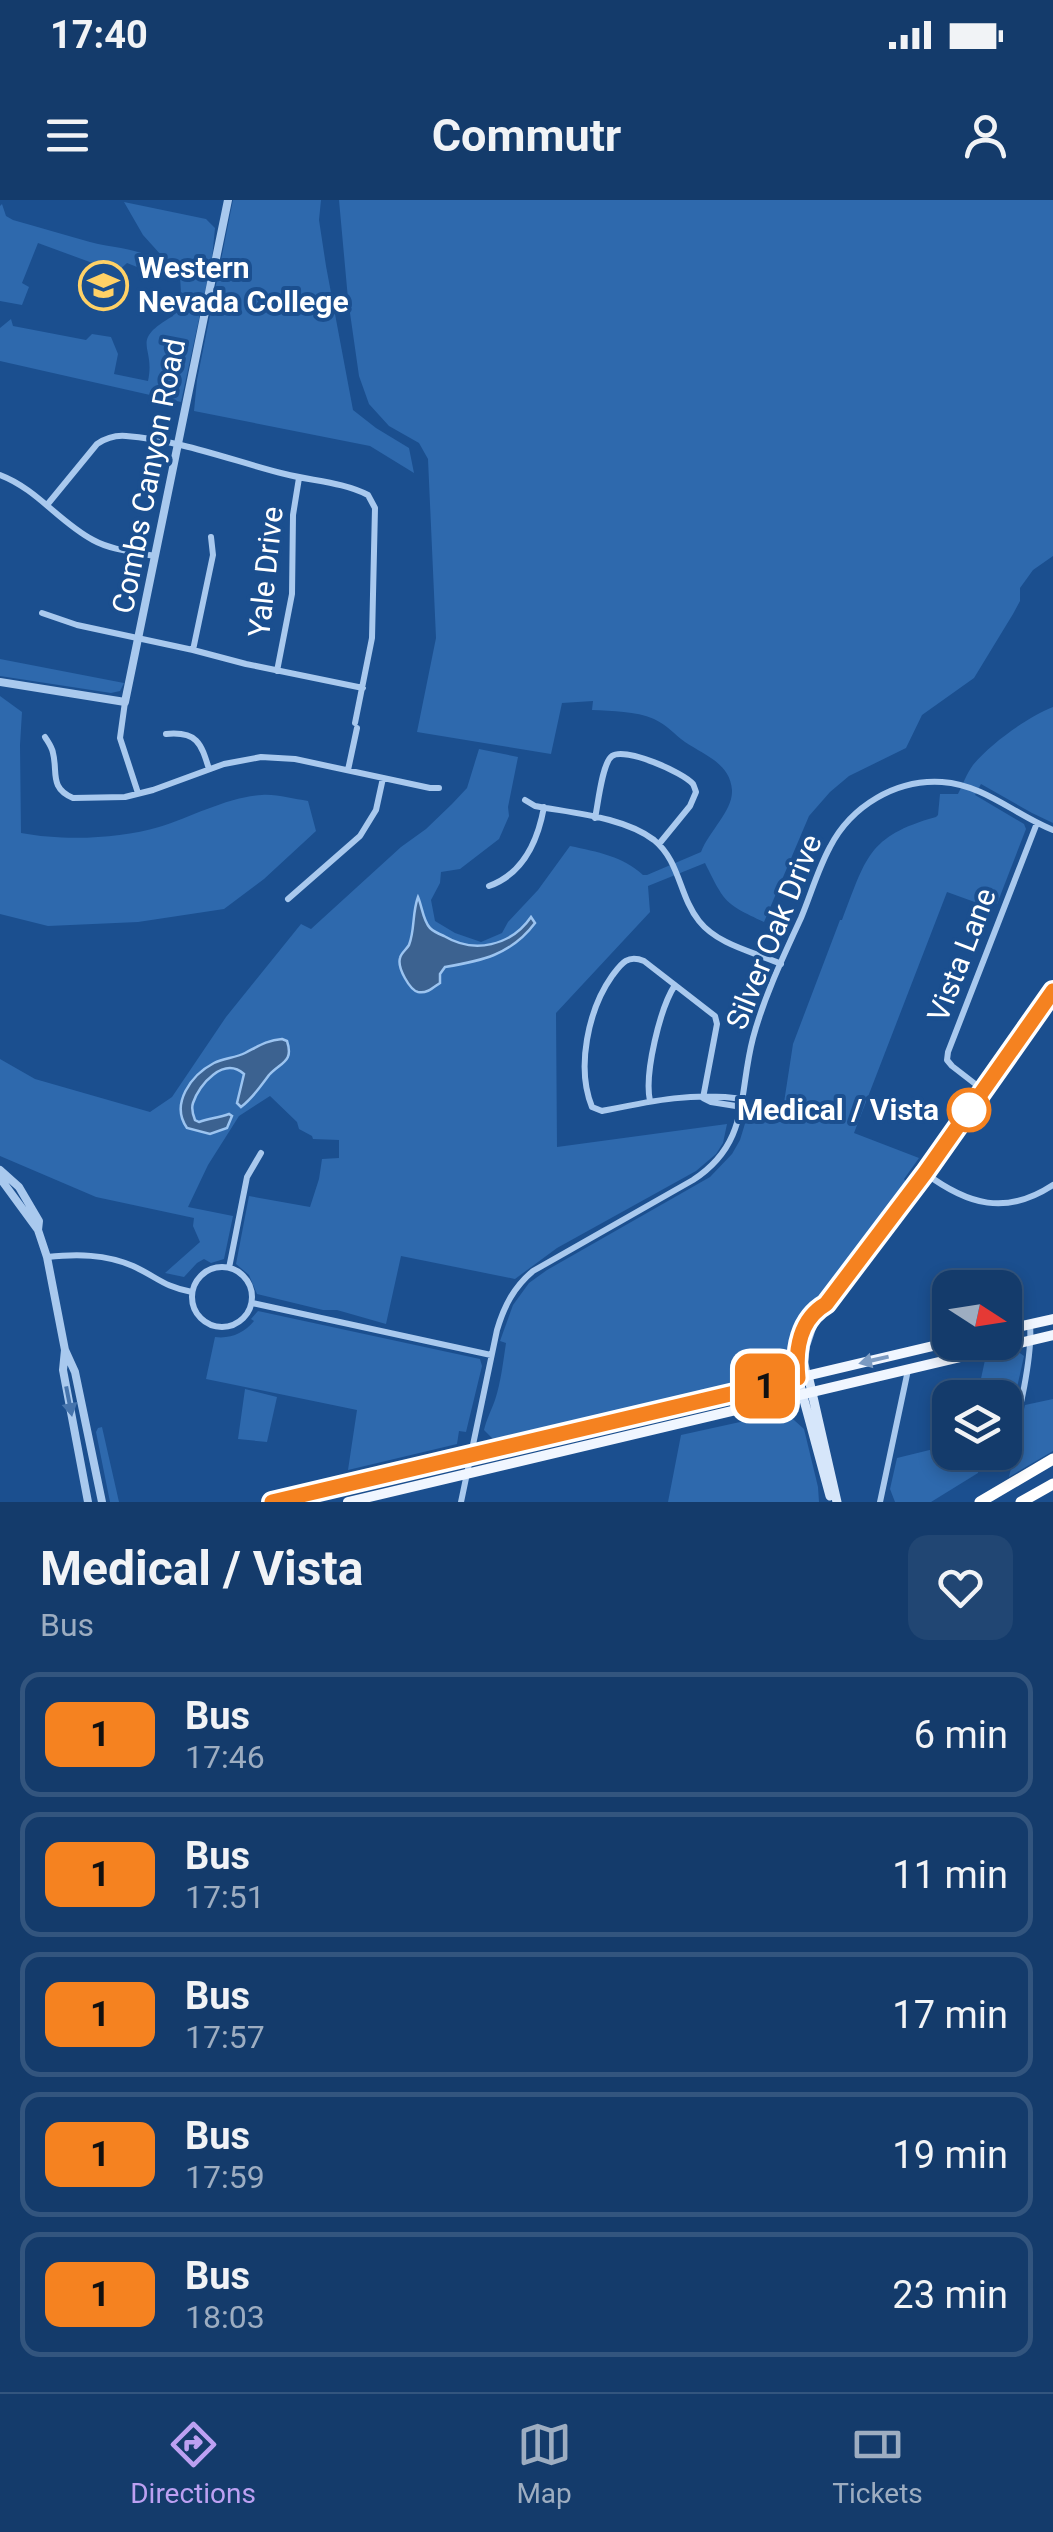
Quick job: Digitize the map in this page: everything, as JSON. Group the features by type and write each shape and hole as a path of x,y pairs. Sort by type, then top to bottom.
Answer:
{"highway":[{"path":"980,1502 1053,1459"},
{"path":"1021,1502 1053,1484"}],"main road":[{"path":"1022,1326 1053,1318"},
{"path":"272,1502 469,1465 807,1393 1053,1335"},
{"path":"348,1502 469,1465 803,1376 932,1346"},
{"path":"803,1376 835,1502"}],"street":[{"name":"Combs Canyon Road","path":"125,702 228,200"},
{"path":"47,506 87,453 104,439 121,435 179,445 368,495 374,508 372,638 348,770"},
{"path":"0,476 19,484 98,543 156,556"},
{"name":"Yale Drive","path":"277,671 292,594 293,516 299,478"},
{"path":"193,650 213,555 211,537"},
{"path":"42,614 363,688"},
{"path":"0,682 125,702 120,738 138,793"},
{"path":"166,734 181,732 196,739 209,769"},
{"path":"45,737 52,748 56,782 66,796 73,798 125,797 209,769 261,757 439,788"},
{"path":"595,818 610,757 618,754 662,766 691,782 696,792 690,806 659,844"},
{"path":"288,899 360,836 376,810 383,778"},
{"name":"Silver Oak Drive","path":"461,1502 500,1316 524,1279 708,1170 728,1146 738,1123 754,1032 831,844 856,813 885,793 929,782 964,785 1053,830"},
{"path":"525,800 544,808 630,826 659,844 676,869 692,910 706,928 724,941 781,964"},
{"path":"489,886 500,882 528,854 538,837 544,808"},
{"name":"Vista Lane","path":"983,1090 952,1066 948,1052 1037,823"},
{"path":"703,1098 717,1021 710,1011 641,959 628,958 602,992 589,1029 586,1067 592,1107 602,1111 650,1100 703,1098 712,1095 742,1103"},
{"path":"650,1100 648,1081 662,1010 676,985"},
{"path":"803,1376 796,1352 810,1316 826,1304 925,1173 1053,990"},
{"path":"229,1268 247,1177 261,1153"},
{"path":"925,1173 966,1198 1004,1204 1021,1202 1053,1185"},
{"path":"0,1174 38,1230 47,1257 102,1502"},
{"path":"47,1257 105,1257 134,1266 170,1287 192,1292"},
{"path":"229,1268 247,1281 252,1303 239,1322 216,1328 196,1314 192,1292 205,1272 229,1268"},
{"path":"252,1303 491,1355"},
{"path":"1022,1388 1030,1324"},
{"path":"65,1350 63,1370 88,1502"},
{"path":"880,1502 908,1369"}],"shaded area":[{"path":"233,200 321,200 319,220 326,266 353,410 409,448 414,473 370,446 194,411"},
{"path":"339,200 1053,200 1053,556 1033,570 1020,588 1020,601 974,678 922,715 906,748 849,776 809,816 764,922 727,900 705,863 648,886 650,912 556,1013 557,1147 727,1124 723,1143 696,1171 557,1248 515,1279 401,1256 386,1324 257,1294 249,1275 236,1264 249,1196 310,1207 322,1159 339,1158 339,1140 313,1139 270,1096 239,1116 208,1165 188,1207 233,1216 224,1259 211,1263 204,1259 184,1277 165,1273 200,1242 194,1218 96,1197 0,1156 0,1059 35,1079 150,1112 172,1097 226,1017 301,924 311,929 467,788 479,749 518,757 509,816 499,839 460,869 441,872 431,900 435,921 481,942 502,933 570,846 609,856 647,875 701,852 729,806 730,781 715,761 654,719 592,710 593,701 562,703 551,754 417,732 436,638 428,459 419,443 389,426 369,404 359,376"},
{"path":"124,202 206,219 215,228 212,259 181,402 0,361 0,328 11,319 13,326 86,340 92,334 111,337 118,354 114,374 148,381 147,338 173,316 181,293 180,276 143,235"},
{"path":"2,204 6,216 13,220 143,253 171,271 167,279 127,263 117,272 38,243 22,283 29,287 22,305 0,301"},
{"path":"0,659 124,683 120,691 111,693 0,676"},
{"path":"0,696 22,712 21,833 73,838 126,834 159,827 237,799 268,795 308,801 316,831 224,909 138,922 48,926 0,914"},
{"path":"1053,707 1053,823 981,784 975,795 1024,824 1026,829 997,904 985,900 983,905 947,892 854,1133 919,1158 904,1179 907,1183 802,1316 791,1340 788,1362 755,1378 493,1439 484,1430 502,1372 506,1343 500,1341 513,1305 529,1283 710,1177 732,1154 747,1117 781,1122 793,1044 840,920 872,853 896,833 936,817 940,794 958,794 971,768 990,748 1021,724"},
{"path":"418,897 430,928 467,945 503,941 531,917 535,923 505,949 483,959 445,967 440,983 418,992 405,978 400,962 411,939"},
{"path":"282,1039 287,1041 288,1058 241,1107 237,1103 244,1074 236,1069 213,1075 196,1096 192,1105 195,1120 229,1114 232,1116 227,1128 210,1134 187,1128 182,1119 182,1100 198,1075 218,1061"},
{"path":"258,1311 480,1359 482,1366 466,1432 459,1431 457,1444 348,1470 357,1410 206,1379 215,1337 241,1332 254,1321 251,1319"},
{"path":"1024,1356 1019,1380 981,1380 985,1360 1022,1360"},
{"path":"245,1389 277,1397 267,1442 238,1439"},
{"path":"1053,1399 1053,1451 1022,1469 1022,1418 1025,1405"},
{"path":"785,1412 804,1429 819,1502 668,1502 681,1435"},
{"path":"102,1427 119,1502 110,1502 96,1432"},
{"path":"932,1449 932,1470 978,1470 978,1473 931,1502 895,1502 890,1489 897,1458"}],"bus line":[{"name":"1","path":"272,1502 798,1378 796,1352 810,1316 826,1304 917,1183 1053,991"}],"place":[{"name":"Western Nevada College","path":"103,285"},
{"name":"Medical / Vista","path":"969,1110"}]}
